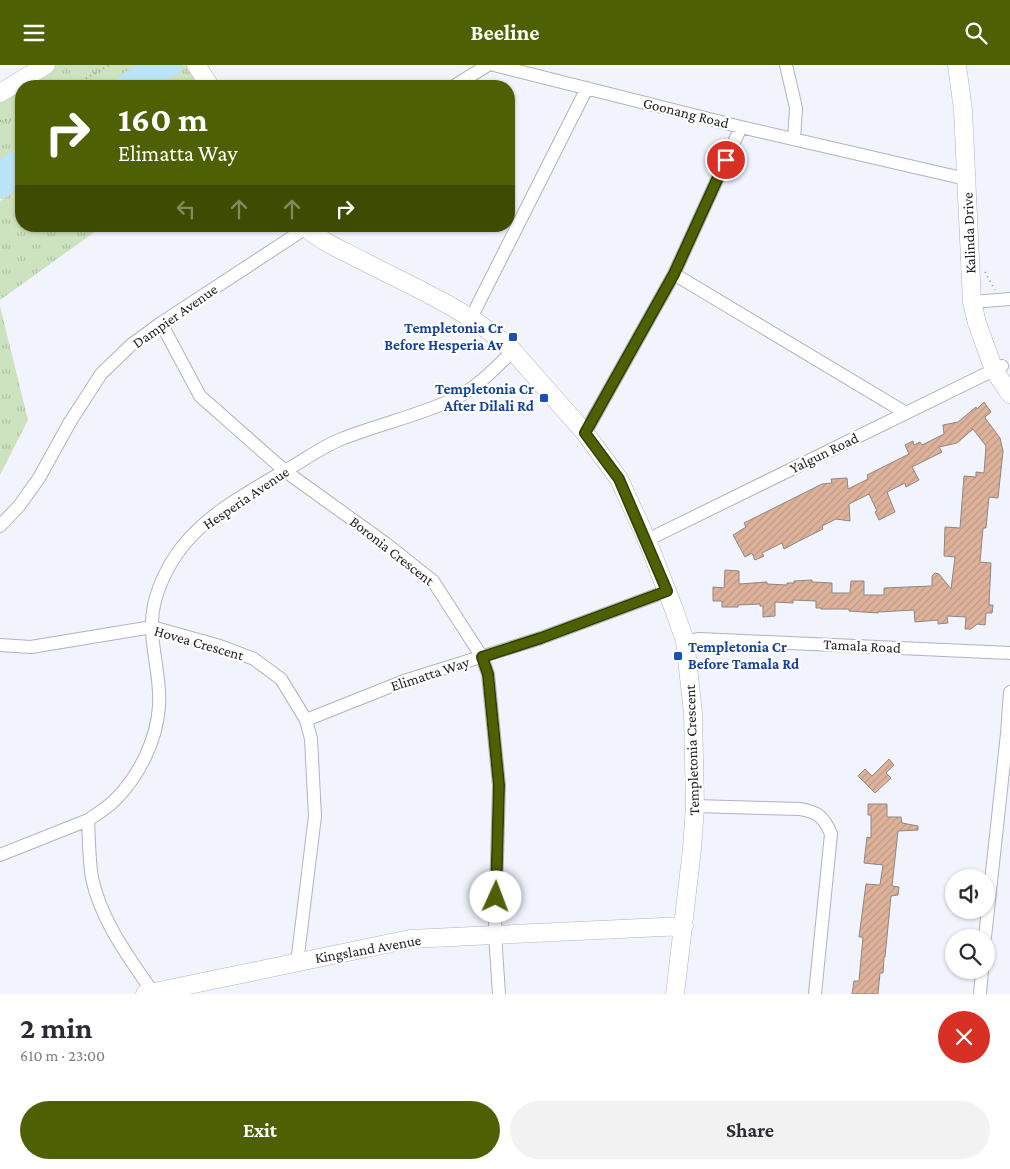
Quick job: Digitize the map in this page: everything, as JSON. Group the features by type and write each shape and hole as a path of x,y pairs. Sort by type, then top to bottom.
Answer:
{"main road":[{"path":"131,80 154,65"},
{"path":"150,80 173,65"},
{"path":"0,171 15,161"},
{"path":"0,189 15,180"}],"street":[{"path":"21,80 46,65"},
{"path":"196,65 206,80"},
{"path":"207,65 216,80"},
{"path":"464,80 488,65"},
{"name":"Goonang Road","path":"494,65 536,71 588,89 741,127 966,179"},
{"path":"786,65 796,108 794,139"},
{"name":"Kalinda Drive","path":"957,65 963,110 966,179 982,301"},
{"name":"Kalinda Drive","path":"966,65 974,105 982,301 977,323 1002,371 1010,393"},
{"path":"0,93 15,84"},
{"path":"515,232 588,89"},
{"path":"585,433 674,274 741,127"},
{"name":"Dampier Avenue","path":"0,526 19,506 39,478 70,422 101,375 132,345 161,323 298,232"},
{"name":"Templetonia Crescent","path":"313,232 336,247 471,318 500,339 513,351 585,433 619,479 667,591 685,641 693,713 695,806 684,926 675,994"},
{"path":"471,318 515,232"},
{"path":"674,274 906,413"},
{"path":"982,301 1010,299"},
{"name":"Boronia Crescent","path":"161,323 200,396 285,471 385,543 433,581 482,657 488,674 499,785 495,934 499,994"},
{"name":"Hesperia Avenue","path":"0,855 88,820 113,801 125,788 144,758 158,721 160,705 152,627 153,609 160,586 170,566 182,547 200,528 220,512 285,471 342,439 454,399 474,386 513,351"},
{"name":"Yalgun Road","path":"646,540 906,413 1002,371"},
{"name":"Elimatta Way","path":"306,720 404,681 541,638 667,591"},
{"name":"Hovea Crescent","path":"0,645 31,647 152,627 220,646 254,659 281,679 306,720 312,739 315,816 297,963"},
{"name":"Tamala Road","path":"685,641 700,639 1010,653"},
{"path":"986,929 1008,734 1010,692"},
{"path":"695,806 800,809 812,811 820,816 826,824 831,834 815,994"},
{"path":"88,820 92,878 100,903 110,927 151,993"},
{"name":"Kingsland Avenue","path":"151,993 410,939 684,926"},
{"path":"980,994 981,979"}],"path":[{"path":"83,80 109,65"},
{"path":"0,121 15,119"},
{"path":"982,269 995,291 982,301"}],"green space":[{"path":"54,65 145,65 121,80 29,80"},
{"path":"188,65 201,80 158,80 176,67"},
{"path":"15,89 15,151 0,161 0,98"},
{"path":"15,191 15,232 95,232 0,300 0,201"},
{"path":"0,306 28,420 0,475"}],"building":[{"path":"984,402 991,412 985,418 1000,438 1003,451 998,498 989,497 986,528 983,528 980,562 991,563 989,605 993,605 992,613 986,613 985,625 977,624 971,629 965,629 966,617 947,616 948,623 938,624 938,620 915,622 914,610 878,613 849,611 849,609 821,609 816,608 816,601 793,600 793,603 775,602 775,616 763,617 763,606 760,606 760,604 722,607 722,601 713,601 713,587 724,588 725,570 739,571 739,584 767,582 767,584 787,585 787,583 794,583 794,581 812,580 812,582 832,583 832,593 850,593 851,581 864,581 864,595 884,595 884,588 932,586 932,576 935,573 939,574 951,589 955,557 944,556 945,527 960,528 964,476 976,477 976,472 984,473 986,446 973,429 957,443 939,447 942,452 912,467 919,480 906,487 905,483 887,492 895,512 879,520 869,494 849,504 850,521 836,519 822,526 823,529 784,549 782,543 762,553 764,556 755,560 752,553 745,557 733,535 746,527 744,523 822,484 832,483 831,479 847,478 848,489 868,479 867,475 909,454 905,445 913,441 914,445 920,442 922,445 944,434 943,425 958,422"},
{"path":"889,759 894,765 886,773 891,778 875,793 858,776 865,769 872,776"},
{"path":"868,804 887,804 887,817 901,817 902,823 918,826 918,830 898,831 892,886 899,887 898,895 891,896 883,973 880,973 878,994 852,994 854,981 859,981 863,937 859,937 866,884 880,885 883,865 864,863 867,837 871,838 871,815 868,815"}],"place":[{"name":"Templetonia Cr Before Hesperia Av","path":"513,337"},
{"name":"Templetonia Cr After Dilali Rd","path":"544,398"},
{"name":"Templetonia Cr Before Tamala Rd","path":"678,656"}],"route":[{"path":"496,897 499,785 488,674 482,657 541,638 667,591 619,479 585,433 674,274 726,160"}]}
